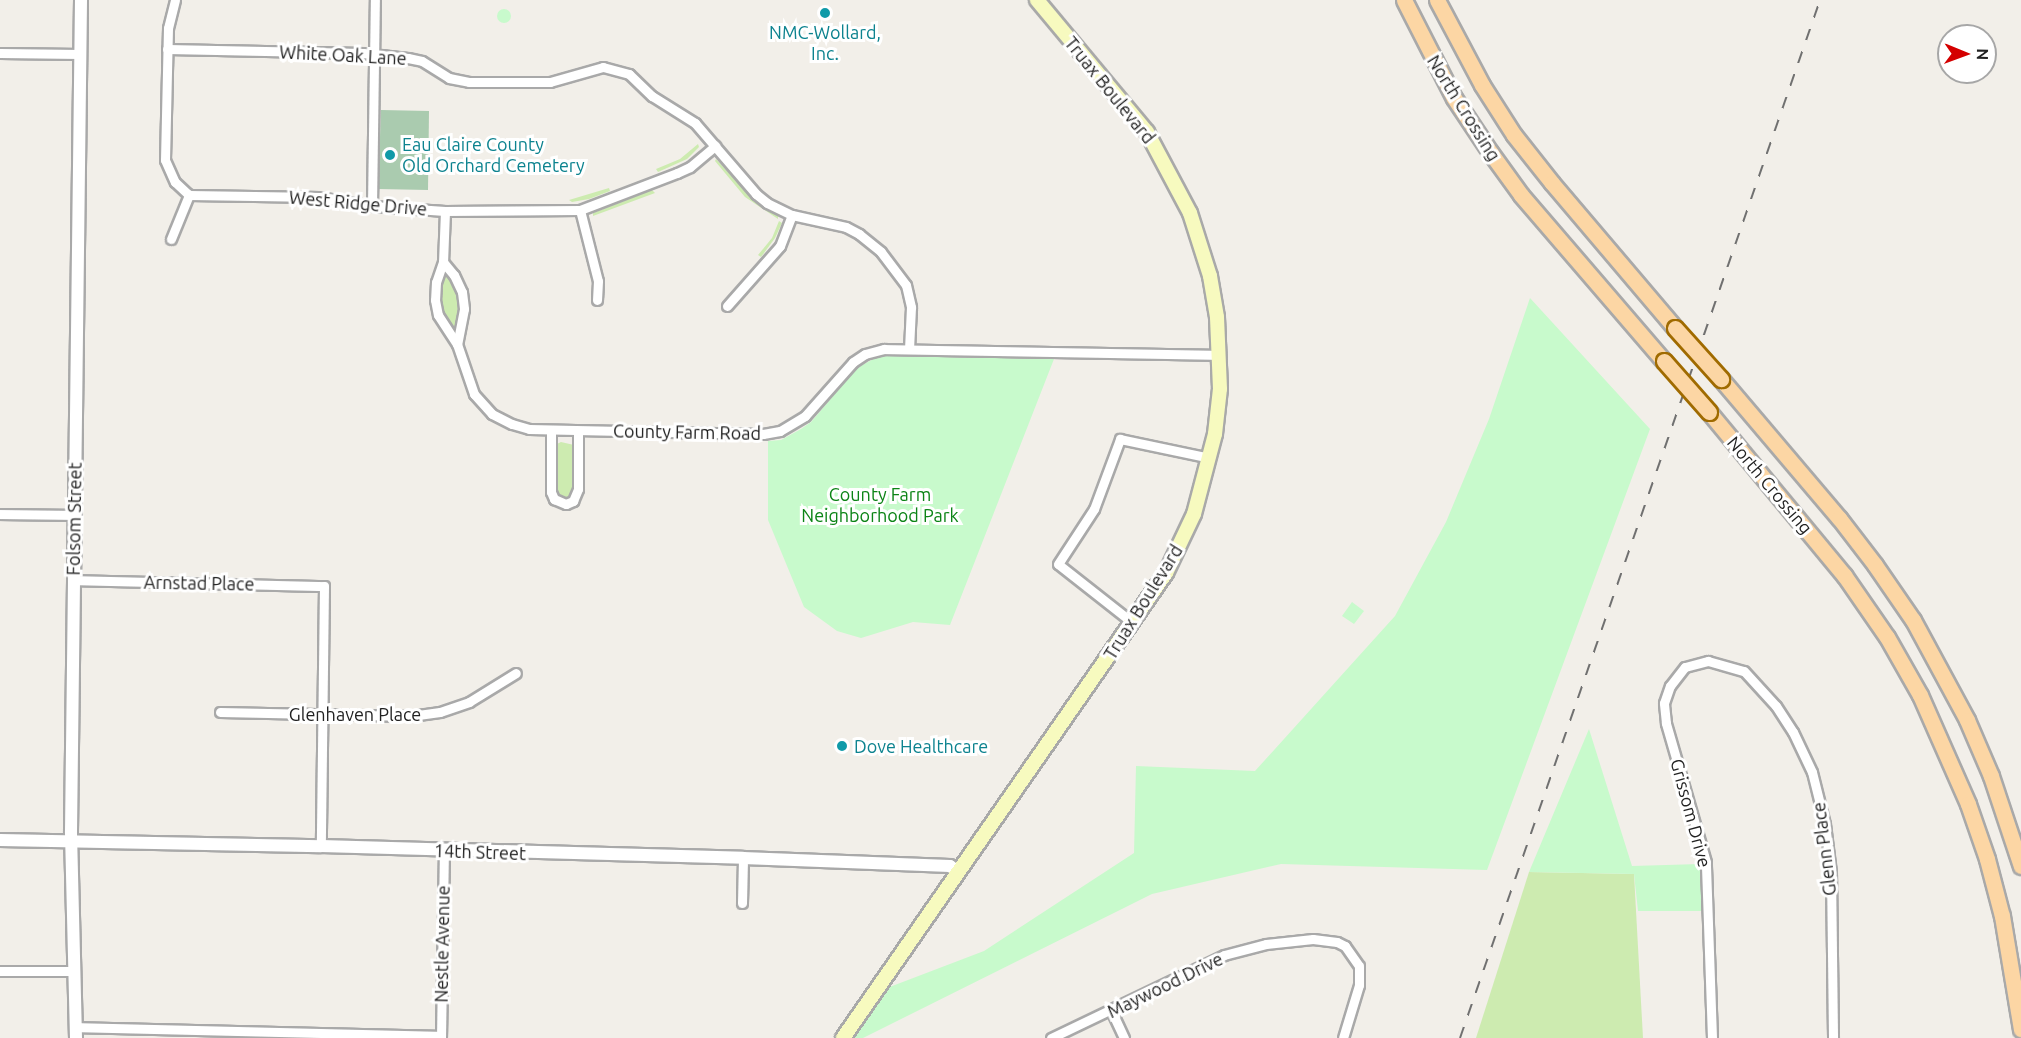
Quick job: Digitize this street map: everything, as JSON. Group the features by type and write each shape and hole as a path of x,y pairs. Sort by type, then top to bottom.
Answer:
{"main road":[{"name":"Truax Boulevard","path":"843,1038 1133,623 1178,550 1194,514 1210,458 1218,410 1220,355 1210,276 1198,232 1178,187 1147,132 1037,0"},
{"name":"North Crossing","path":"1404,0 1454,98 1521,195 1709,412 1844,575 1887,637 1920,695 1964,793 1987,859 2002,916 2021,1029"},
{"name":"North Crossing","path":"1437,0 1482,85 1515,135 1552,183 1839,518 1875,564 1913,620 1967,720 1991,776 2021,866"}],"street":[{"name":"Folsom Street","path":"75,1032 71,842 81,0"},
{"path":"171,239 189,195 175,182 165,160 168,28 175,0"},
{"path":"372,206 375,0"},
{"name":"White Oak Lane","path":"167,49 374,54 422,61 449,78 469,82 550,82 591,69 615,69 629,74 652,96 695,123 756,194 792,215 846,227 860,234 881,252 906,285 911,307 909,349"},
{"path":"0,53 80,54"},
{"name":"West Ridge Drive","path":"189,195 319,197 372,206 445,211 580,210 677,174 715,146"},
{"path":"580,210 597,281 597,300"},
{"name":"County Farm Road","path":"445,211 443,262 436,282 435,300 438,315 457,345 474,394 492,414 512,424 551,430 578,431 763,434 780,432 805,416 842,372 859,357 873,351 909,349 1220,355"},
{"path":"727,306 780,246 792,215"},
{"path":"443,262 454,275 462,292 464,309 457,345"},
{"path":"551,430 550,492 554,499 566,504 573,501 578,489 578,431"},
{"path":"1133,623 1058,564 1094,509 1120,439 1210,458"},
{"path":"0,514 74,515"},
{"name":"Arnstad Place","path":"73,580 324,586 323,715"},
{"name":"Glenn Place","path":"1685,667 1708,661 1744,671 1776,706 1793,732 1812,772 1825,824 1831,872 1833,1038"},
{"name":"Grissom Drive","path":"1685,667 1670,686 1664,703 1666,723 1706,862 1712,1038"},
{"name":"Glenhaven Place","path":"220,712 411,716 440,712 469,702 516,673"},
{"path":"321,846 323,715"},
{"name":"14th Street","path":"0,840 743,858 950,866 958,872"},
{"name":"Nestle Avenue","path":"441,1037 444,850"},
{"path":"742,903 743,858"},
{"name":"Maywood Drive","path":"1051,1038 1111,1011 1204,963 1246,948 1313,939 1337,942 1350,951 1359,966 1359,985 1343,1038"},
{"path":"0,971 73,971"},
{"path":"1111,1011 1124,1038"},
{"path":"75,1032 441,1037"}],"green space":[{"path":"501,9 507,9 511,16 507,23 501,23 497,19 497,13"},
{"path":"381,110 429,111 428,190 378,189"},
{"path":"698,144 699,147 687,159 658,172 656,169 680,159"},
{"path":"716,159 749,195 778,215 778,219 745,197 715,161"},
{"path":"609,188 610,191 589,199 572,202 569,200"},
{"path":"652,190 655,193 593,216 593,213"},
{"path":"779,221 782,223 775,238 761,257 758,255 772,238"},
{"path":"445,271 454,283 459,301 455,334 440,308 438,292"},
{"path":"1530,298 1650,429 1487,870 1281,864 1152,894 863,1038 852,1038 887,988 984,951 1134,853 1136,766 1255,771 1395,616 1446,522 1489,419"},
{"name":"County Farm Neighborhood Park","path":"887,356 1054,359 950,625 913,622 861,638 837,631 804,607 768,520 768,441 781,440 811,422 857,368 875,358"},
{"path":"561,442 574,445 574,491 566,499 560,499 555,494 555,445"},
{"path":"1352,602 1364,611 1354,624 1342,616"},
{"path":"1589,729 1632,866 1700,864 1704,911 1638,911 1634,874 1529,872"},
{"path":"1529,872 1634,874 1643,1038 1476,1038"}],"railway":[{"path":"1460,1038 1820,0"}],"place":[{"name":"NMC-Wollard, Inc.","path":"825,13"},
{"name":"Eau Claire County Old Orchard Cemetery","path":"390,155"},
{"name":"Dove Healthcare","path":"842,746"}]}
